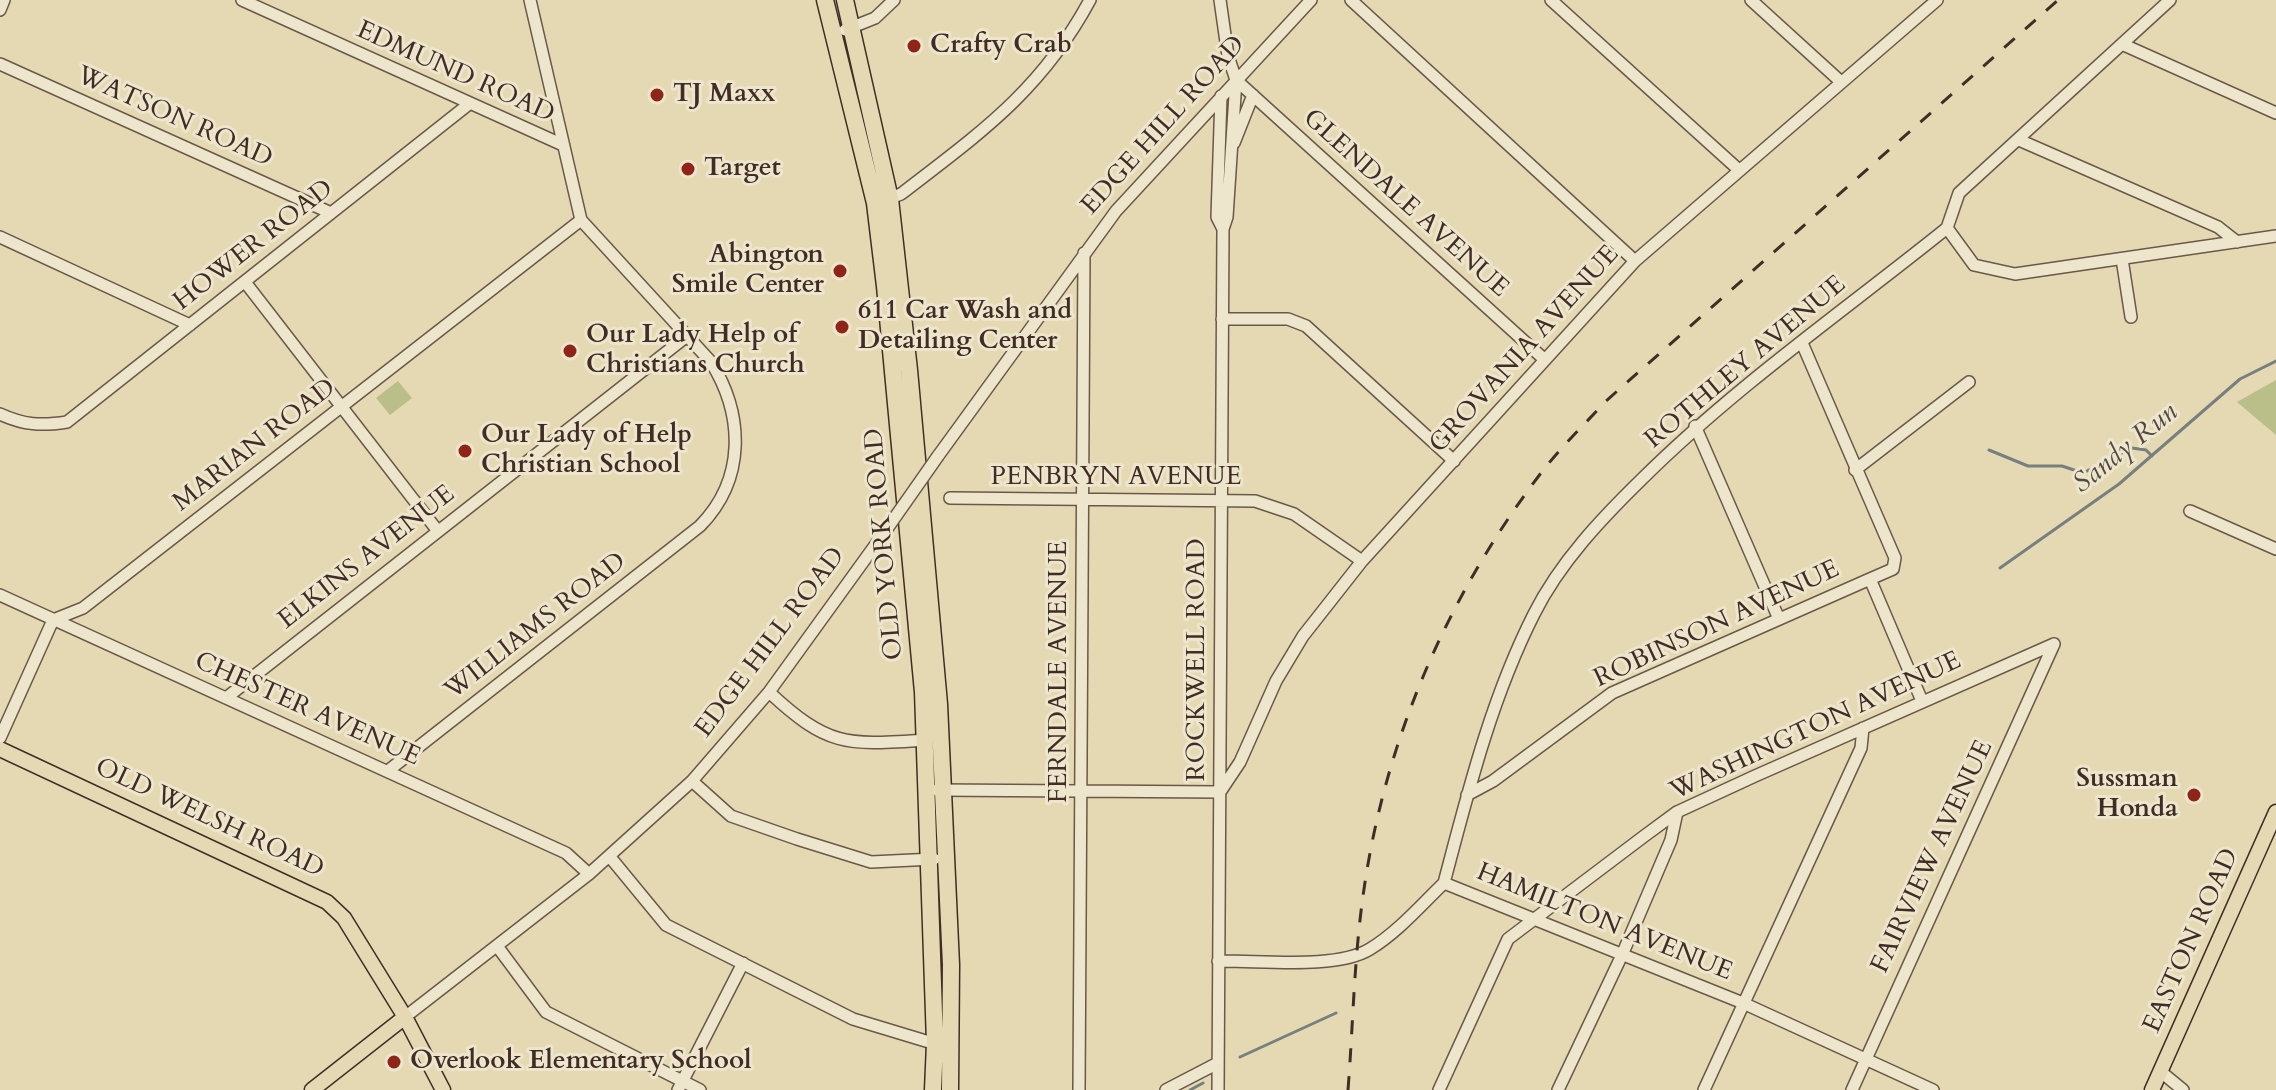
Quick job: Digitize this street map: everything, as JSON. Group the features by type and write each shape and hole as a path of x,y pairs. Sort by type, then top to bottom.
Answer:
{"highway":[{"name":"OLD YORK ROAD","path":"825,0 882,201 926,740 936,790"},
{"name":"OLD YORK ROAD","path":"845,0 882,201 929,585 943,1046 950,1090"},
{"name":"OLD YORK ROAD","path":"933,1090 943,1046"}],"main road":[{"name":"OLD WELSH ROAD","path":"0,749 327,902 344,918 405,1017 443,1090"},
{"name":"EASTON ROAD","path":"2152,1090 2276,812"},
{"name":"EDGE HILL ROAD","path":"312,1090 405,1017"}],"street":[{"path":"0,10 4,0"},
{"name":"EDMUND ROAD","path":"242,0 563,145"},
{"path":"530,0 581,220 687,336"},
{"path":"833,33 875,18 894,0"},
{"path":"882,201 1007,112 1050,63 1090,0"},
{"name":"ROCKWELL ROAD","path":"1218,1090 1223,229 1227,217 1236,80 1231,69 1220,0"},
{"name":"EDGE HILL ROAD","path":"405,1017 610,857 692,781 769,692 1116,211 1311,0"},
{"path":"1351,0 1635,261"},
{"path":"1551,0 1739,170"},
{"path":"1751,0 1840,81"},
{"name":"GROVANIA AVENUE","path":"1220,792 1240,762 1276,681 1303,636 1362,561 1635,261 1937,0"},
{"path":"2170,0 1959,193 1947,228 1974,265 2015,274 2276,236"},
{"path":"2124,45 2276,113"},
{"name":"WATSON ROAD","path":"0,64 331,213"},
{"name":"GLENDALE AVENUE","path":"1236,80 1545,360"},
{"name":"ROCKWELL ROAD","path":"1230,154 1253,95"},
{"name":"ROCKWELL ROAD","path":"1221,96 1217,217 1223,229"},
{"name":"HOWER ROAD","path":"0,414 21,423 40,426 67,422 469,104"},
{"path":"2019,140 2218,227 2237,242"},
{"name":"MARIAN ROAD","path":"53,620 83,608 581,220"},
{"name":"ROTHLEY AVENUE","path":"1444,883 1467,795 1505,680 1534,613 1561,569 1610,510 1695,426 1947,228"},
{"path":"0,237 190,325"},
{"name":"FERNDALE AVENUE","path":"1079,1090 1084,253"},
{"path":"2122,259 2131,317"},
{"path":"245,282 437,530"},
{"path":"1222,319 1288,319 1306,326 1454,461"},
{"name":"WILLIAMS ROAD","path":"389,770 709,517 734,464 735,419 721,379 687,336"},
{"name":"ELKINS AVENUE","path":"226,698 687,336"},
{"path":"1802,343 1896,564 1870,579 1922,701"},
{"path":"1855,470 1969,382"},
{"path":"1695,426 1779,619"},
{"name":"PENBRYN AVENUE","path":"950,498 1255,501 1294,514 1362,561"},
{"path":"2190,511 2276,549"},
{"name":"ROBINSON AVENUE","path":"1467,795 1493,781 1612,693 1870,579"},
{"name":"CHESTER AVENUE","path":"0,595 566,853 589,874"},
{"path":"0,738 53,620"},
{"name":"WASHINGTON AVENUE","path":"1439,1090 1503,946 1677,812 2054,644"},
{"name":"FAIRVIEW AVENUE","path":"1852,1090 2054,644"},
{"path":"769,692 816,732 837,739 871,743 926,740"},
{"path":"1704,1090 1861,748 1863,728"},
{"path":"692,781 731,816 797,839 871,862 937,859"},
{"path":"936,790 1220,792"},
{"path":"1558,1090 1622,955 1671,840 1677,812"},
{"path":"610,857 657,919 853,1019 943,1046"},
{"name":"HAMILTON AVENUE","path":"1218,961 1341,960 1364,952 1393,931 1444,883 1743,1003 1933,1090"},
{"path":"497,946 546,1012 680,1086 700,1090"},
{"path":"680,1086 743,963"},
{"path":"1166,1090 1218,1063"},
{"path":"2160,1071 2183,1090"}],"green space":[{"path":"2276,380 2276,435 2237,402"},
{"path":"398,381 412,398 390,415 376,398"}],"waterway":[{"name":"Sandy Run","path":"2000,568 2119,484 2240,379 2276,361"},
{"path":"1989,450 2028,466 2062,466 2083,473 2132,448 2146,450 2152,456"},
{"path":"1240,1057 1336,1013"},
{"path":"1190,1090 1203,1083"}],"railway":[{"path":"1348,1090 1360,920 1386,782 1404,727 1449,620 1507,520 1548,464 1606,401 2058,0"}],"place":[{"name":"Crafty Crab","path":"914,46"},
{"name":"TJ Maxx","path":"657,95"},
{"name":"Target","path":"688,169"},
{"name":"Abington Smile Center","path":"840,271"},
{"name":"611 Car Wash and Detailing Center","path":"842,327"},
{"name":"Our Lady Help of Christians Church","path":"570,351"},
{"name":"Our Lady of Help Christian School","path":"465,451"},
{"name":"Sussman Honda","path":"2194,795"},
{"name":"Overlook Elementary School","path":"394,1062"}]}
